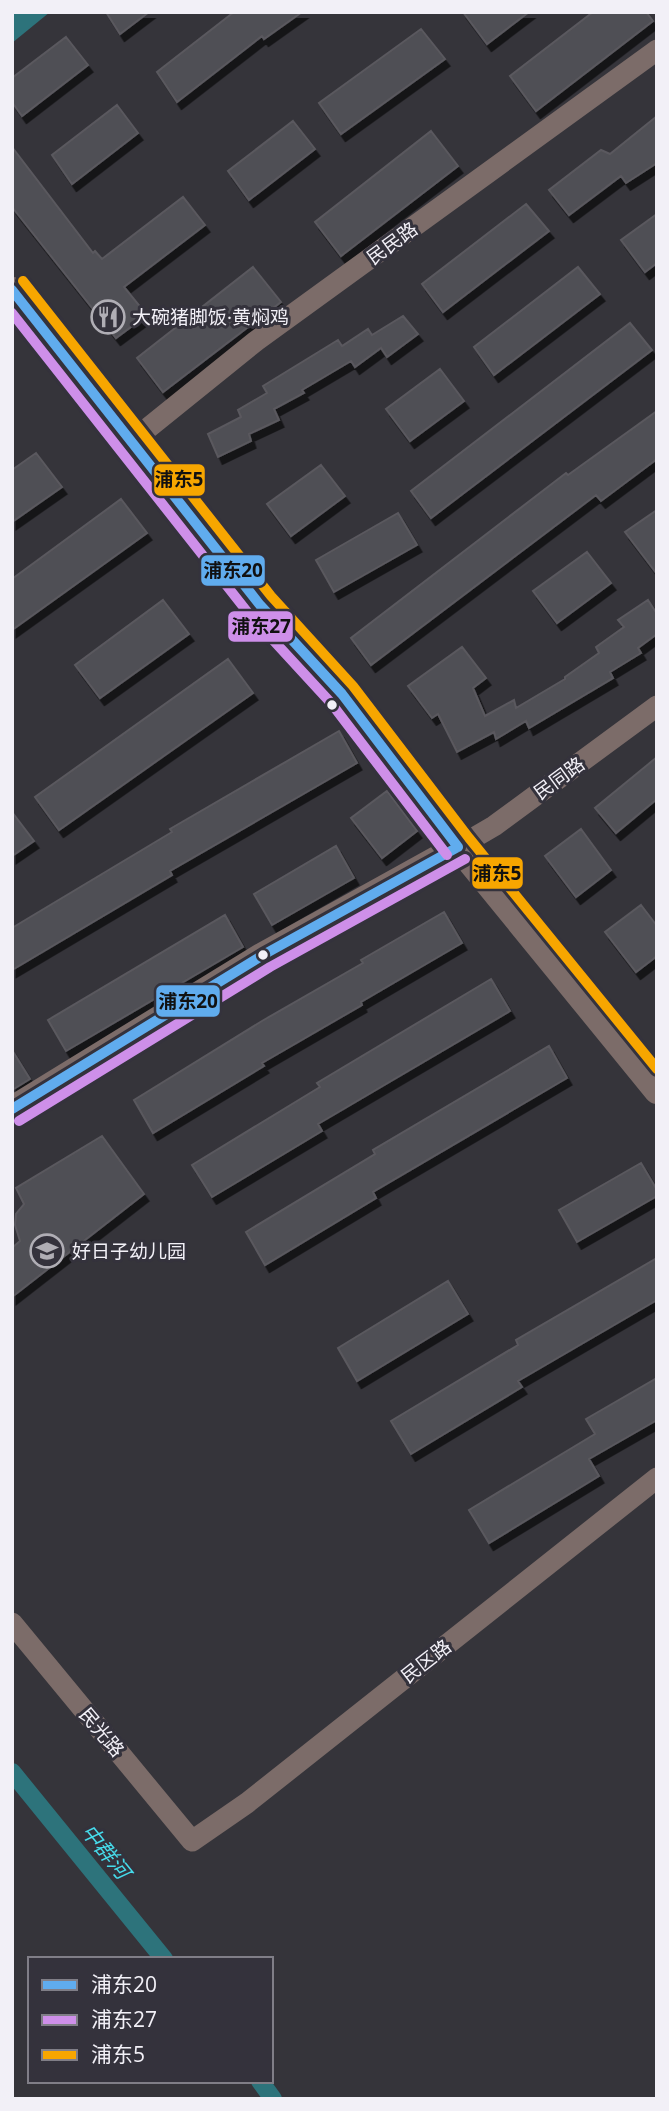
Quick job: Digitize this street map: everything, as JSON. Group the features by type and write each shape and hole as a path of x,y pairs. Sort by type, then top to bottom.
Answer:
{"street":[{"name":"民民路","path":"131,441 256,341 657,50"},
{"path":"12,290 260,604 342,694 458,846 657,1091"},
{"name":"民同路","path":"458,846 494,826 657,706"},
{"path":"12,1109 263,955 458,846"},
{"name":"民区路","path":"192,1841 247,1803 657,1478"},
{"name":"民光路","path":"12,1623 192,1841"}],"water":[{"path":"12,12 50,12 12,43"}],"building":[{"path":"106,12 149,12 120,34"},
{"path":"234,12 302,12 264,39 262,36 177,102 157,72"},
{"path":"463,12 529,12 487,44"},
{"path":"593,12 646,12 653,21 536,111 510,76"},
{"path":"421,29 445,59 341,134 319,103"},
{"path":"66,37 88,65 22,116 12,102 12,78"},
{"path":"117,105 138,133 72,184 52,155"},
{"path":"657,116 657,163 626,183 621,176 569,215 549,190 601,150 610,154"},
{"path":"293,121 315,149 249,200 228,171"},
{"path":"431,131 458,166 341,256 315,222"},
{"path":"12,147 93,253 95,251 102,259 183,197 205,225 124,287 147,315 116,338 12,207"},
{"path":"526,204 549,231 443,312 422,284"},
{"path":"657,214 657,263 645,272 621,240"},
{"path":"253,267 281,302 163,392 137,358"},
{"path":"578,267 600,294 494,375 474,347"},
{"path":"403,316 418,334 387,357 381,348 355,367 351,361 302,390 304,393 274,409 279,420 249,434 251,441 218,457 208,434 241,417 238,410 267,393 263,386 338,340 342,346 368,329 372,335"},
{"path":"630,323 652,350 431,518 411,491"},
{"path":"440,369 464,401 410,441 386,409"},
{"path":"657,411 657,459 601,501 596,495 371,665 351,638 566,473 568,475"},
{"path":"36,453 62,487 12,522 12,470"},
{"path":"321,465 345,496 291,536 267,504"},
{"path":"121,499 147,533 12,630 12,579"},
{"path":"657,510 657,574 625,532"},
{"path":"398,513 417,545 334,592 316,560"},
{"path":"587,552 611,583 557,623 533,591"},
{"path":"163,600 189,634 100,698 75,665"},
{"path":"648,600 657,614 657,634 638,648 641,653 610,672 613,678 529,728 526,721 496,739 494,732 457,752 438,714 432,718 408,686 462,647 486,678 473,688 485,716 514,700 516,708 565,679 599,653 596,647 624,627 618,620"},
{"path":"228,659 253,693 59,830 35,797"},
{"path":"339,731 357,763 170,871 172,875 12,970 12,928 172,832 170,829"},
{"path":"657,757 657,799 616,833 595,808"},
{"path":"387,791 417,831 382,858 351,818"},
{"path":"12,812 34,841 12,856"},
{"path":"581,829 611,870 576,897 545,856"},
{"path":"336,846 354,878 272,925 254,894"},
{"path":"641,905 657,926 657,956 636,972 605,932"},
{"path":"444,912 462,943 361,1002 362,1005 262,1063 264,1066 153,1133 134,1100"},
{"path":"225,915 243,947 66,1051 48,1020"},
{"path":"491,979 510,1011 318,1124 322,1131 212,1197 192,1165 320,1087 317,1083"},
{"path":"549,1046 567,1078 373,1192 376,1198 265,1265 246,1232 375,1154 373,1150"},
{"path":"12,1050 30,1079 12,1090"},
{"name":"好日子幼儿园","path":"102,1136 144,1194 12,1297 12,1248 20,1241 15,1225 16,1214 24,1204 16,1188"},
{"path":"641,1163 657,1190 657,1196 577,1242 559,1210"},
{"path":"657,1258 657,1300 518,1381 522,1387 411,1454 391,1421 518,1345 516,1340"},
{"path":"448,1281 468,1314 357,1381 338,1348"},
{"path":"657,1378 657,1420 589,1459 599,1476 489,1543 469,1510 595,1434 586,1419"}],"waterway":[{"name":"中群河","path":"12,1772 162,1957"},
{"name":"中群河","path":"261,2083 273,2099"}],"transit line":[{"name":"浦东5","path":"23,281 271,596 353,686 469,838 657,1069"},
{"name":"浦东20","path":"12,290 260,605 342,694 458,847"},
{"name":"浦东27","path":"12,313 249,614 331,703 447,855"},
{"name":"浦东20","path":"12,1109 263,955 458,847"},
{"name":"浦东27","path":"19,1121 270,967 465,859"}],"place":[{"name":"大碗猪脚饭·黄焖鸡","path":"108,317"},
{"name":"好日子幼儿园","path":"47,1251"}]}
